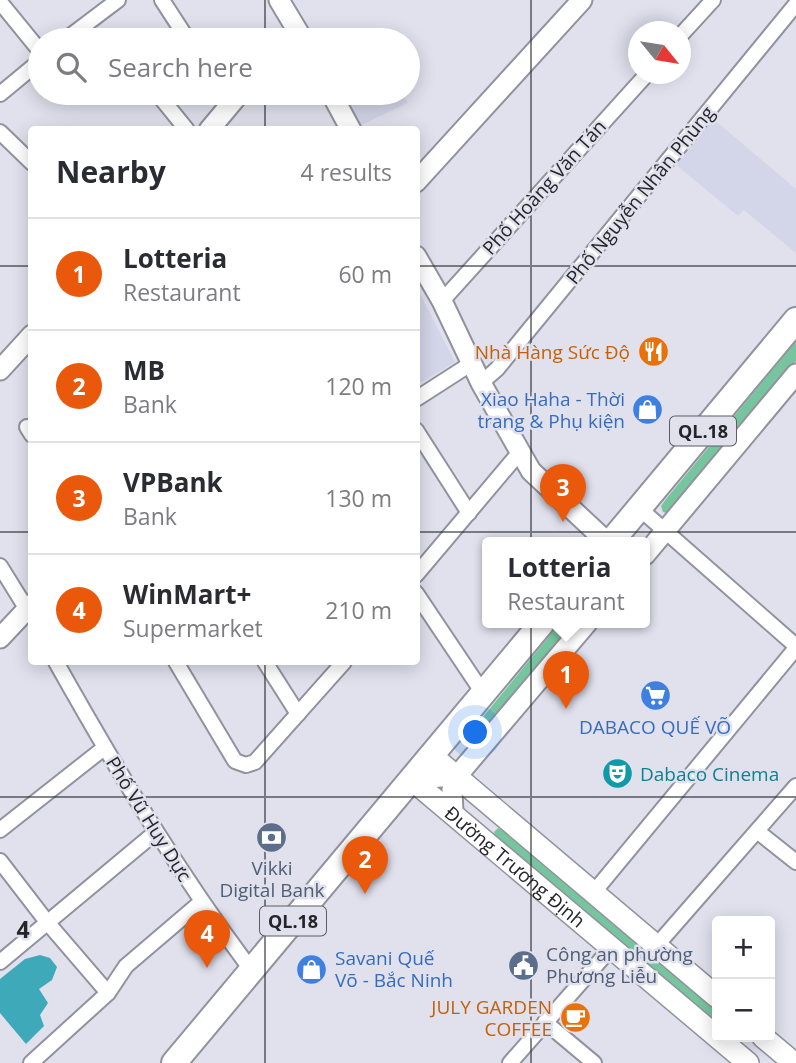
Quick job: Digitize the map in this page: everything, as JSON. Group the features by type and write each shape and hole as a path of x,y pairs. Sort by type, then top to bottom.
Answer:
{"highway":[{"name":"QL.18","path":"614,537 796,320"},
{"name":"QL.18","path":"174,1063 538,628"}],"main road":[{"path":"279,0 291,28"},
{"path":"420,178 582,0"},
{"path":"212,126 225,105"},
{"path":"337,105 349,126"},
{"path":"420,263 519,453 538,479 602,537"},
{"path":"2,364 28,339"},
{"path":"650,549 796,374"},
{"path":"0,638 28,612"},
{"path":"453,813 452,795 457,776 583,628"},
{"name":"Đường Trương Định","path":"431,755 712,993"},
{"path":"411,779 457,776"},
{"name":"Đường Trương Định","path":"411,779 748,1063"},
{"path":"768,1042 784,1060"}],"street":[{"path":"81,28 118,0"},
{"path":"162,0 180,28"},
{"path":"691,25 713,0"},
{"path":"0,2 28,36"},
{"name":"Phố Nguyễn Nhân Phùng","path":"481,383 497,369 796,4"},
{"path":"0,94 28,71"},
{"name":"Phố Hoàng Văn Tán","path":"442,301 638,84"},
{"path":"167,105 184,126"},
{"path":"0,132 28,159"},
{"path":"420,396 472,363"},
{"path":"420,436 469,513"},
{"path":"420,570 519,453"},
{"path":"594,892 796,647 639,508"},
{"path":"0,566 28,607"},
{"path":"420,599 483,693"},
{"name":"Phố Vũ Huy Dực","path":"58,665 104,748 156,832 201,902 252,971"},
{"path":"178,665 235,761 246,765 255,762 341,665"},
{"path":"267,665 298,714"},
{"path":"0,830 104,748"},
{"path":"657,945 796,786"},
{"path":"757,831 796,862"},
{"path":"0,962 156,832"},
{"path":"0,862 108,993"},
{"path":"30,1063 108,993 126,966 201,902"},
{"path":"510,1063 612,947"},
{"path":"545,1022 594,1063"}],"shaded area":[{"path":"349,105 404,105 359,126 357,126"},
{"path":"712,118 796,189 796,253 744,210 738,216 675,164"},
{"path":"420,294 455,362 420,383"}],"green space":[{"path":"796,341 796,361 672,510 663,512 661,506 666,499"},
{"path":"556,628 570,628 478,740 471,739 469,734"},
{"path":"498,828 509,835 712,1005 712,1020 496,837 494,832"}],"water":[{"path":"40,955 50,958 57,967 52,980 39,989 48,1003 40,1015 44,1026 26,1044 0,1013 0,979 25,959"}],"place":[{"name":"Nhà Hàng Sức Độ","path":"653,352"},
{"name":"Xiao Haha - Thời trang & Phụ kiện","path":"648,410"},
{"name":"VPBank","path":"563,522"},
{"name":"DABACO QUẾ VÕ","path":"655,696"},
{"name":"Lotteria","path":"566,709"},
{"name":"Dabaco Cinema","path":"617,774"},
{"name":"Vikki Digital Bank","path":"272,837"},
{"name":"MB","path":"365,894"},
{"name":"Công an phường Phương Liễu","path":"523,965"},
{"name":"WinMart+","path":"207,968"},
{"name":"Savani Quế Võ - Bắc Ninh","path":"312,969"},
{"name":"JULY GARDEN COFFEE","path":"575,1018"}]}
